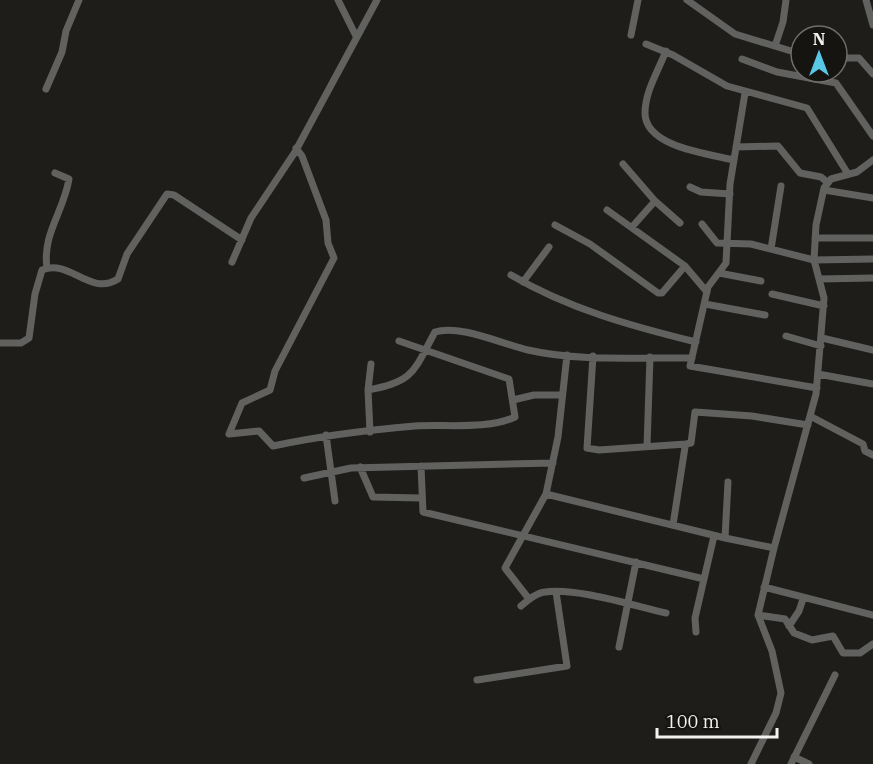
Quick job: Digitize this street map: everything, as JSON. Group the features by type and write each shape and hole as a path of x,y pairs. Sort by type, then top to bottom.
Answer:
{"street":[{"path":"46,89 62,52 66,31 79,0"},
{"path":"338,0 356,36"},
{"path":"232,262 251,218 296,148 377,0"},
{"path":"631,35 638,0"},
{"path":"775,46 783,22 786,0"},
{"path":"692,1 735,34 789,50"},
{"path":"869,2 873,25"},
{"path":"646,44 666,51 745,93 807,108 848,174"},
{"path":"666,51 648,94 645,116 650,129 655,135 686,149 734,160"},
{"path":"849,58 860,58 873,74"},
{"path":"742,59 777,72 836,83 873,136"},
{"path":"745,93 730,194 726,263 707,292 690,366 817,388"},
{"path":"736,147 778,146 800,173 821,177 827,182"},
{"path":"296,148 302,156 326,220 328,243 334,258 275,370 270,390 239,406 230,434 259,431 273,446 326,435 415,426 480,424 513,419 513,400 509,379 399,341"},
{"path":"751,764 776,713 781,693 772,651 758,615 817,388 824,306 814,260 815,238 824,190 827,182 857,172 873,160"},
{"path":"623,164 655,201 680,223"},
{"path":"47,268 45,253 48,235 69,179 55,173"},
{"path":"771,249 781,186"},
{"path":"690,187 701,192 730,194"},
{"path":"824,190 873,198"},
{"path":"0,343 21,344 29,338 40,274 47,268 59,269 95,284 112,283 121,275 127,254 167,194 174,195 242,240"},
{"path":"632,227 655,201"},
{"path":"607,210 685,266 707,292"},
{"path":"702,224 713,241 751,244 814,260 873,259"},
{"path":"555,225 590,244 658,293 662,293 685,266"},
{"path":"815,238 873,238"},
{"path":"523,282 549,247"},
{"path":"719,273 761,281"},
{"path":"511,275 597,316 696,342"},
{"path":"819,279 873,278"},
{"path":"772,294 824,306"},
{"path":"705,304 765,315"},
{"path":"368,390 393,385 406,379 415,370 435,332 450,328 530,350 567,355 692,358"},
{"path":"786,336 873,350"},
{"path":"529,599 506,568 546,494 553,463 567,355"},
{"path":"593,356 587,448 599,450 686,444 691,442 697,410 808,425"},
{"path":"647,446 650,357"},
{"path":"370,364 368,390 370,432"},
{"path":"818,374 873,384"},
{"path":"513,400 534,395 561,396"},
{"path":"810,416 863,444 865,451 873,455"},
{"path":"326,435 335,501"},
{"path":"673,525 686,444"},
{"path":"304,478 331,470 360,467 553,463"},
{"path":"421,466 423,512 704,579"},
{"path":"360,467 373,497 421,498"},
{"path":"725,538 728,482"},
{"path":"546,494 714,536 774,548"},
{"path":"696,632 695,618 714,536"},
{"path":"619,647 636,562"},
{"path":"764,587 803,599 873,615"},
{"path":"521,606 529,599 544,592 556,592 666,613"},
{"path":"477,680 567,666 556,592"},
{"path":"789,626 800,611 803,599"},
{"path":"758,615 784,619 794,633 812,640 835,638 840,652 847,654 860,653 873,644"},
{"path":"808,764 793,760 835,675"}]}
